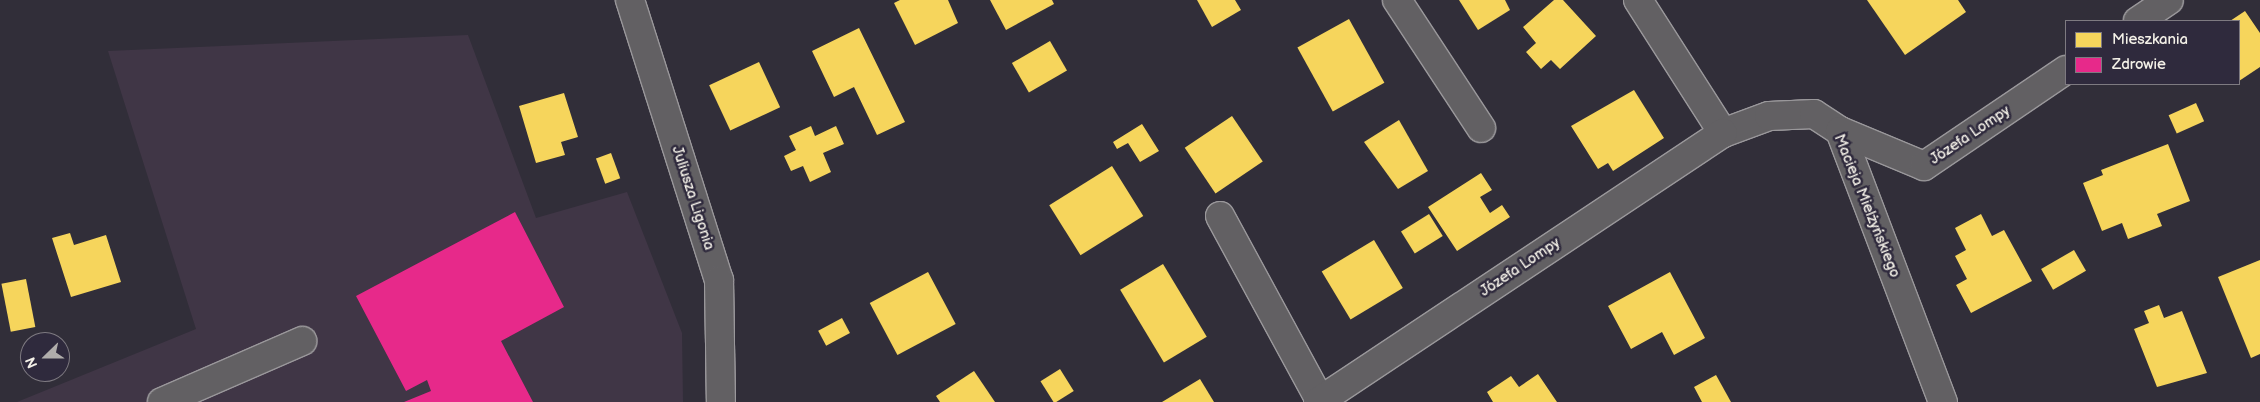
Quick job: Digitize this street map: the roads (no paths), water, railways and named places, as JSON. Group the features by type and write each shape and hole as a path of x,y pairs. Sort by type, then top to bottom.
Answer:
{"street":[{"name":"Juliusza Ligonia","path":"630,0 719,280 721,402"},
{"path":"1397,0 1481,128"},
{"path":"1638,0 1723,133"},
{"path":"2139,20 2169,0"},
{"name":"Józefa Lompy","path":"1840,131 1924,166 2065,71"},
{"name":"Macieja Mielżyńskiego","path":"1723,133 1770,116 1814,114 1840,131 1943,402"},
{"name":"Józefa Lompy","path":"1320,401 1723,133"},
{"path":"1220,216 1320,401"},
{"path":"162,402 302,341"}]}
